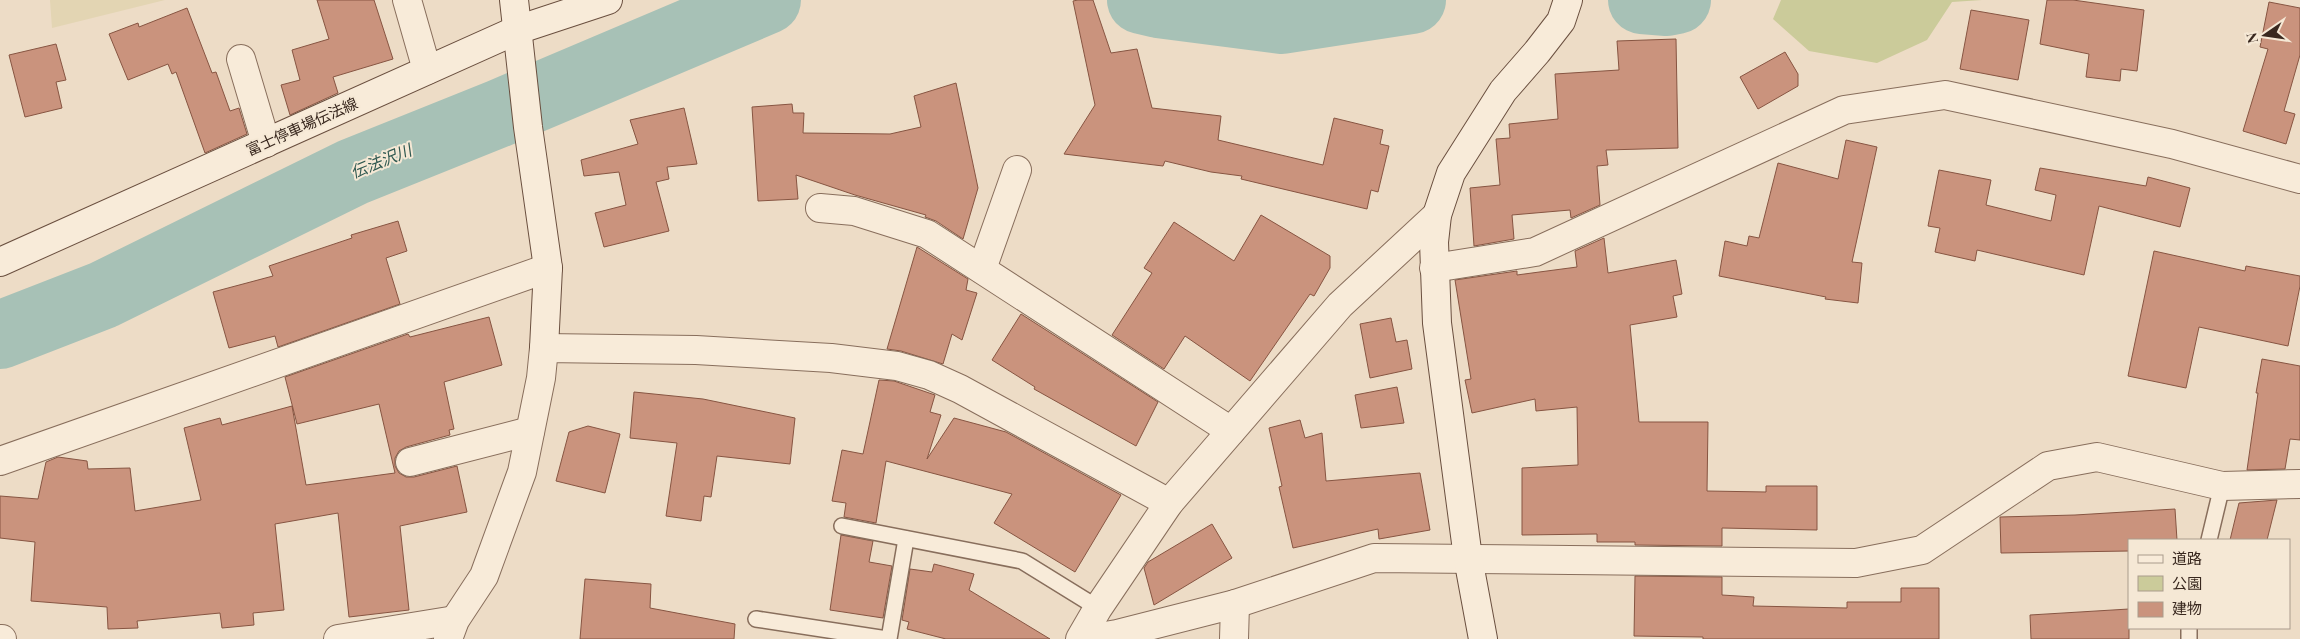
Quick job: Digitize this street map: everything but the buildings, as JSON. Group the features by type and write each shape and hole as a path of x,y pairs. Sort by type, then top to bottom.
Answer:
{"street":[{"path":"407,0 427,70"},
{"path":"338,639 455,633 484,576 522,472 541,378 548,268 528,127 514,0"},
{"name":"富士停車場伝法線","path":"0,262 517,30 608,0"},
{"path":"1483,639 1468,558 1437,323 1434,242 1437,215 1451,173 1503,91 1537,52 1565,10"},
{"path":"241,59 266,143"},
{"path":"1434,268 1535,252 1844,110 1945,95 2172,144 2300,179"},
{"path":"982,269 1017,170"},
{"path":"820,208 854,211 926,234 1231,431"},
{"path":"1080,639 1098,608 1169,503 1340,305 1437,215"},
{"path":"0,460 548,268"},
{"path":"544,348 705,351 831,358 896,366 928,375 960,389 1169,503"},
{"path":"410,462 530,431"},
{"path":"1087,639 1117,634 1235,604 1374,558 1856,563 1922,550 2048,466 2097,457 2222,486 2300,484"},
{"path":"1234,639 1235,604"}],"lane":[{"path":"2209,539 2222,486"},
{"path":"842,526 1022,561 1098,608"},
{"path":"756,619 888,639 906,539"}],"shaded area":[{"path":"50,0 165,0 52,28"}],"green space":[{"path":"1781,0 1982,0 1952,2 1927,40 1877,63 1809,51 1773,19"}],"waterway":[{"name":"伝法沢川","path":"0,335 103,295 353,172 500,113 767,0"},
{"name":"伝法沢川","path":"1141,0 1158,4 1282,20 1412,0"},
{"name":"伝法沢川","path":"1642,0 1667,2 1677,0"}]}
